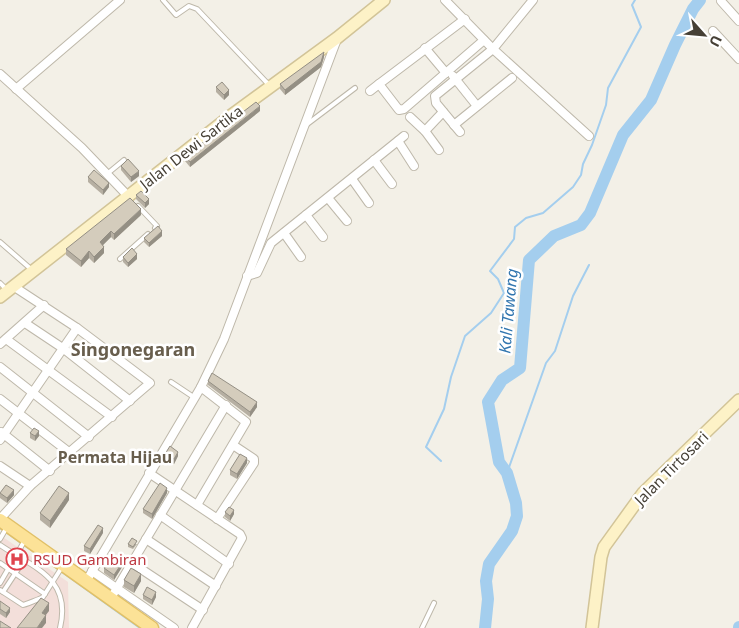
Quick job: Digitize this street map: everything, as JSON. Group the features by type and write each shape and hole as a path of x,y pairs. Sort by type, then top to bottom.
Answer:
{"main road":[{"name":"Jalan Dewi Sartika","path":"5,289 271,86 337,38 384,0"},
{"name":"Jalan Tirtosari","path":"592,628 601,557 604,547 643,493 739,400"},
{"path":"3,516 23,543 62,569 89,575 114,593 152,628"}],"street":[{"path":"16,89 120,0"},
{"path":"445,0 492,49 589,136"},
{"path":"460,132 436,103 435,96 492,49 533,0"},
{"path":"721,1 739,21"},
{"path":"370,91 465,19"},
{"path":"713,32 739,59"},
{"path":"89,575 195,398 224,338 246,276 306,125 337,38"},
{"path":"379,84 402,110 484,40"},
{"path":"425,48 456,80 476,106"},
{"path":"0,74 73,140 128,195"},
{"path":"454,124 512,78"},
{"path":"425,131 443,112"},
{"path":"410,117 425,131 439,150"},
{"path":"246,276 257,272 271,243 401,138 414,166"},
{"path":"374,160 392,184"},
{"path":"352,178 369,203"},
{"path":"328,198 347,221"},
{"path":"306,215 323,237"},
{"path":"284,233 301,257"},
{"path":"3,516 30,486 148,386 149,381 44,306 5,289"},
{"path":"44,306 3,342 49,370 112,417"},
{"path":"25,323 64,349 130,401"},
{"path":"50,471 1,435 34,393 77,328"},
{"path":"0,367 89,437"},
{"path":"196,505 246,422 201,387"},
{"path":"0,399 70,454"},
{"path":"174,628 114,593 226,406"},
{"path":"217,520 254,463 254,459 233,445"},
{"path":"0,466 30,486"},
{"path":"149,473 240,534 242,538 192,628"},
{"path":"160,515 229,564"},
{"path":"146,538 216,586"},
{"path":"132,563 203,610"}],"lane":[{"path":"163,0 176,14 189,6 197,9 271,86"},
{"path":"306,125 355,88"},
{"path":"108,174 124,160"},
{"path":"120,259 157,226 128,195"},
{"path":"0,242 32,270"},
{"path":"172,382 195,398"},
{"path":"0,539 3,516"},
{"path":"0,584 23,543"},
{"path":"0,545 54,582 61,601 60,628"},
{"path":"24,560 16,574 2,591 23,605 32,600 40,599 62,569"},
{"path":"0,563 45,594"},
{"path":"422,628 434,603"}],"shaded area":[{"name":"RSUD Gambiran","path":"0,535 68,582 69,628 0,628"}],"building":[{"path":"324,52 321,62 285,90 280,84"},
{"path":"222,82 229,90 224,95 216,87"},
{"path":"256,102 260,106 190,162 185,156"},
{"path":"128,159 139,171 131,177 121,166"},
{"path":"94,170 109,183 103,190 88,177"},
{"path":"141,191 149,199 145,203 136,195"},
{"path":"130,198 141,209 114,234 111,231 100,242 104,247 94,257 89,251 81,261 66,249"},
{"path":"158,226 162,231 149,243 144,238"},
{"path":"132,248 137,254 128,263 123,257"},
{"path":"212,373 257,402 250,412 208,381"},
{"path":"34,428 39,431 35,436 30,433"},
{"path":"170,446 178,452 174,459 165,454"},
{"path":"240,454 247,458 237,474 230,470"},
{"path":"160,483 167,488 152,514 143,509"},
{"path":"6,485 14,490 7,498 0,493"},
{"path":"59,486 69,493 50,521 40,513"},
{"path":"229,507 234,510 230,516 225,512"},
{"path":"98,525 103,528 90,549 84,546"},
{"path":"132,538 137,541 133,547 128,544"},
{"path":"112,556 122,563 114,575 104,568"},
{"path":"131,568 141,574 134,586 124,580"},
{"path":"147,587 156,592 152,600 143,595"},
{"path":"41,598 49,603 42,613 46,615 37,628 17,628"},
{"path":"0,601 10,608 6,613 0,609"},
{"path":"0,621 11,628 0,628"}],"waterway":[{"path":"441,461 426,447 444,409 451,377 465,336 491,313 504,293 498,279 490,271 514,239 515,227 526,218 543,213 573,187 581,175 583,164 606,105 608,88 641,27 632,5 635,0"},
{"name":"Kali Tawang","path":"485,628 488,599 486,581 489,564 512,531 517,516 516,503 507,473 499,462 488,402 502,380 520,368 529,260 554,236 581,225 590,213 623,135 651,100 675,45 693,9 700,0"},
{"path":"507,473 546,363 555,351 573,296 589,265"},
{"path":"6,532 21,543"},
{"path":"23,544 140,628"}],"place":[{"name":"RSUD Gambiran","path":"17,559"}],"district":[{"name":"Singonegaran","path":"133,349"},
{"name":"Permata Hijau","path":"115,457"}]}
